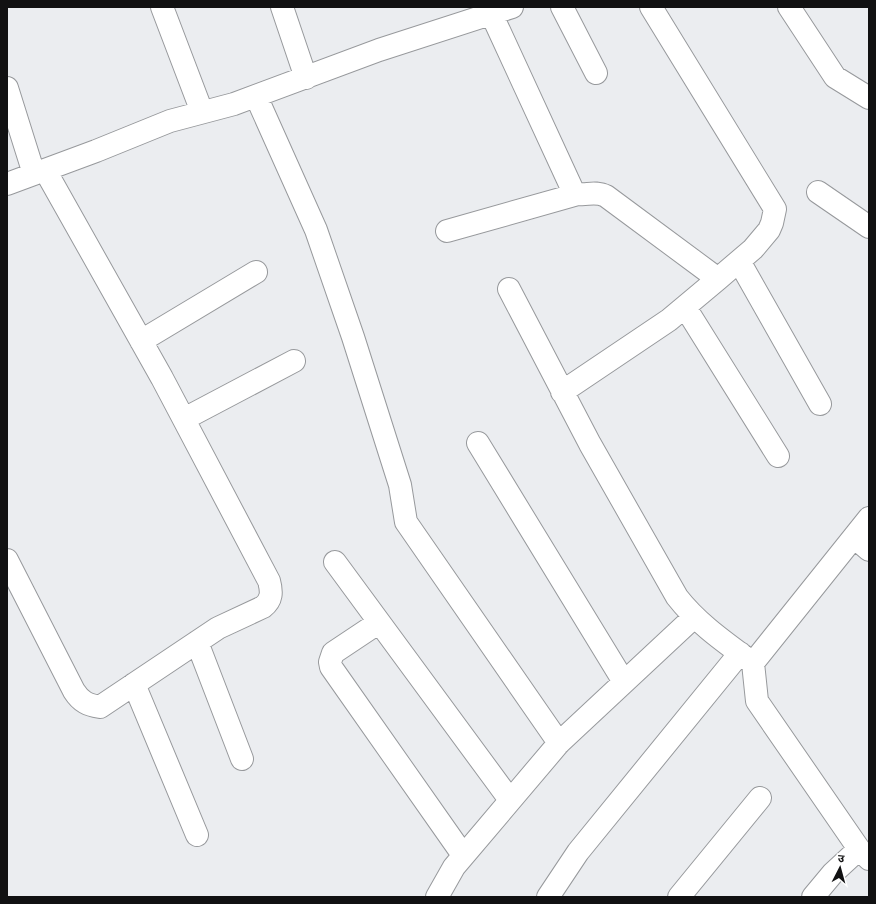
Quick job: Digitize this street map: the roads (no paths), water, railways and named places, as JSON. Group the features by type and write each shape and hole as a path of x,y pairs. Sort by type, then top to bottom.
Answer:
{"street":[{"path":"162,7 202,112"},
{"path":"282,7 306,78"},
{"path":"7,184 96,151 170,121 256,96 379,50 512,7"},
{"path":"562,7 596,73"},
{"path":"562,392 686,307 740,261 769,230 772,223 775,209 651,7"},
{"path":"789,7 835,77 869,98"},
{"path":"491,13 570,188 578,194"},
{"path":"7,88 40,172 141,341 262,567 272,590 269,602 263,607 218,628 100,707 88,705 79,698 7,560"},
{"path":"256,96 316,230 400,485 406,522 559,743"},
{"path":"447,231 578,194 594,192 606,196 718,279"},
{"path":"818,192 869,227"},
{"path":"740,261 820,404"},
{"path":"141,341 256,272"},
{"path":"510,289 562,392 677,597 694,617 746,658 757,701 864,854 833,873 813,897"},
{"path":"686,307 778,456"},
{"path":"184,419 294,361"},
{"path":"478,443 624,682"},
{"path":"548,897 578,852 746,658 861,544 869,518"},
{"path":"334,562 510,800"},
{"path":"437,897 445,880 463,855 559,743 694,617"},
{"path":"378,623 333,653 330,662 463,855"},
{"path":"197,642 242,759"},
{"path":"134,684 197,835"},
{"path":"679,897 760,798"}]}
